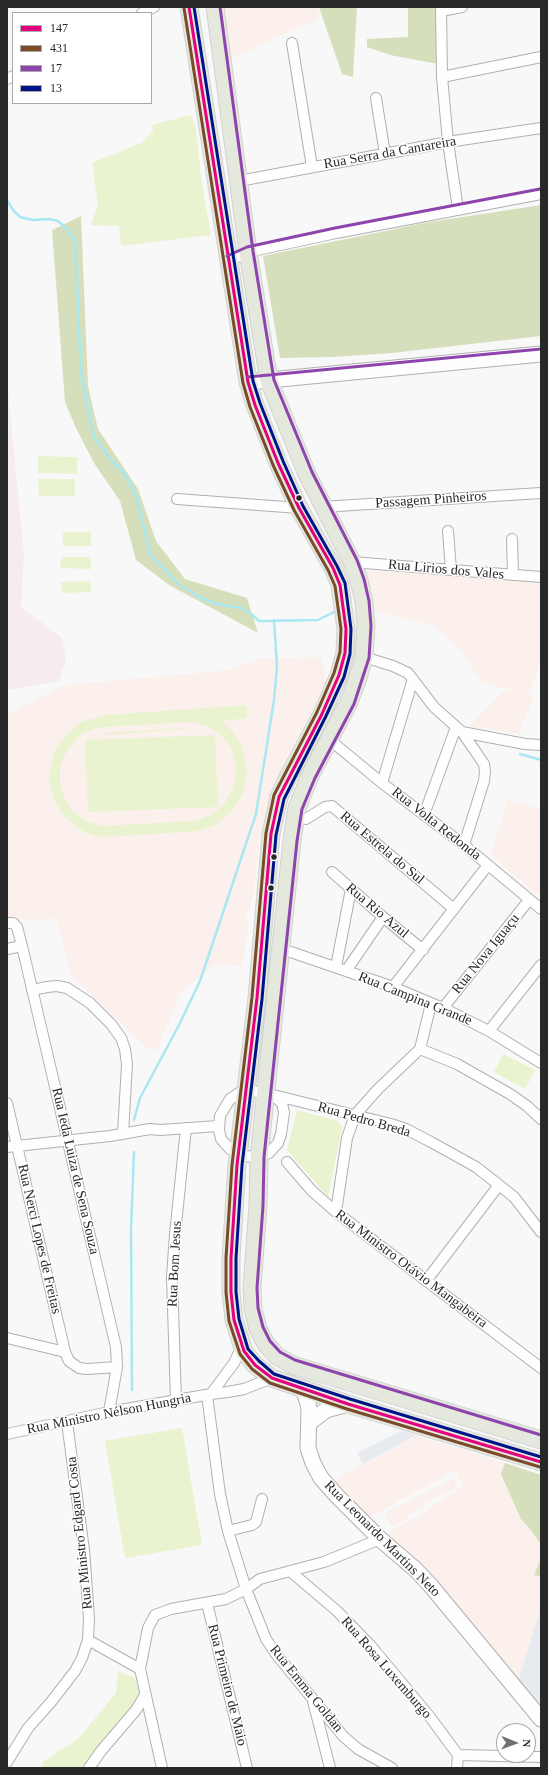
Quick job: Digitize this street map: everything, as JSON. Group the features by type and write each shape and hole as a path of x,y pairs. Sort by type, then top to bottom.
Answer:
{"main road":[{"path":"189,7 248,382 255,405 278,463 299,508 326,555 340,585 346,629 345,653 339,675 324,708 293,764 279,797 271,834 257,998 238,1154 231,1292 234,1320 242,1346 255,1365 272,1378 348,1404 541,1462"},
{"path":"215,7 248,252 269,381 293,443 322,507 352,562 359,580 364,602 366,626 364,657 349,702 310,776 297,808 292,840 270,1094 259,1157 258,1206 252,1288 253,1309 258,1328 266,1344 277,1356 293,1365 541,1440"},
{"path":"263,927 273,936 282,949"}],"street":[{"path":"144,12 154,7"},
{"path":"458,209 448,142 442,77 441,9 462,7"},
{"path":"292,43 312,167"},
{"path":"442,77 541,57"},
{"path":"376,98 385,154"},
{"name":"Rua Serra da Cantareira","path":"239,181 448,142 541,128"},
{"path":"229,261 248,252 336,233 541,194"},
{"path":"248,382 541,354"},
{"name":"Passagem Pinheiros","path":"322,507 541,493"},
{"path":"177,499 299,508"},
{"path":"448,531 451,570"},
{"path":"512,539 513,575"},
{"name":"Rua Lirios dos Vales","path":"352,562 541,577"},
{"path":"364,657 401,669 413,679 434,707 459,730 484,764 484,781 464,845"},
{"path":"382,783 413,679"},
{"path":"459,730 525,744 541,745"},
{"path":"424,815 459,730"},
{"name":"Rua Volta Redonda","path":"330,740 382,783 464,845 541,909"},
{"name":"Rua Estrela do Sul","path":"306,819 324,807 332,806 454,909"},
{"path":"393,987 488,865"},
{"name":"Rua Rio Azul","path":"332,872 423,950"},
{"path":"336,967 351,889"},
{"name":"Rua Nova Iguaçu","path":"443,1008 529,900"},
{"path":"346,971 383,917"},
{"name":"Rua Ieda Luiza de Sena Souza","path":"7,923 13,923 17,927 22,946 116,1347 117,1367 110,1412"},
{"path":"7,949 22,946"},
{"name":"Rua Campina Grande","path":"282,949 393,987 443,1008 539,1056"},
{"path":"489,1031 541,965"},
{"path":"32,990 47,986 67,988 90,1004 111,1024 121,1038 125,1049 127,1064 126,1133"},
{"path":"336,1212 347,1138 355,1115 378,1089 420,1049 431,1004"},
{"path":"420,1049 457,1064 510,1094 527,1106 541,1119"},
{"path":"245,1091 236,1095 228,1102 220,1116 218,1126 219,1134 230,1149 238,1154 249,1157 259,1157 269,1153 278,1143 284,1113 282,1103 270,1094"},
{"name":"Rua Pedro Breda","path":"245,1091 270,1094 406,1129 456,1156 499,1185 514,1197 541,1232"},
{"path":"284,1113 290,1104 296,1101"},
{"name":"Rua Nerci Lopes de Freitas","path":"7,1103 12,1147 65,1352"},
{"path":"12,1147 150,1129 160,1130 218,1126"},
{"name":"Rua Bom Jesus","path":"176,1401 172,1277 186,1128"},
{"name":"Rua Ministro Otávio Mangabeira","path":"287,1162 312,1191 336,1212 541,1368"},
{"path":"426,1281 499,1185"},
{"path":"7,1338 65,1352 69,1361 78,1368 87,1369 117,1367"},
{"name":"Rua Ministro Nélson Hungria","path":"209,1394 234,1363 242,1346"},
{"name":"Rua Ministro Nélson Hungria","path":"7,1434 110,1412 244,1389 272,1378"},
{"name":"Rua Leonardo Martins Neto","path":"304,1390 309,1408 308,1448 313,1463 321,1478 380,1539 415,1569 431,1586 541,1719"},
{"name":"Rua Emma Goldan","path":"209,1394 220,1494 228,1531 246,1589 266,1639 276,1654 339,1731 358,1748 392,1768"},
{"path":"308,1423 326,1410 348,1404"},
{"name":"Rua Ministro Edgard Costa","path":"7,1762 28,1728 51,1702 75,1671 82,1658 88,1640 88,1610 84,1550 67,1422"},
{"path":"228,1531 252,1525 256,1522 262,1499"},
{"path":"162,1768 140,1669 148,1628 155,1615 166,1611 226,1599 246,1589 260,1579 348,1553 380,1539"},
{"name":"Rua Rosa Luxemburgo","path":"290,1571 336,1611 371,1646 430,1717 458,1755"},
{"name":"Rua Primeiro de Maio","path":"207,1603 247,1768"},
{"path":"88,1640 140,1669"},
{"path":"89,1768 101,1751 136,1710 145,1695"},
{"path":"312,1697 330,1768"},
{"path":"457,1768 458,1755 541,1757"}],"shaded area":[{"path":"223,7 317,7 320,18 232,58"},
{"path":"7,380 24,556 21,607 62,638 66,659 59,681 7,690"},
{"path":"367,570 541,582 541,660 529,694 534,695 519,734 469,726 504,690 524,693 482,683 460,650 434,626 374,611"},
{"path":"320,657 327,679 310,717 284,762 274,784 265,814 259,843 253,899 246,916 248,929 242,966 217,964 181,992 157,1050 145,1047 71,975 57,919 7,920 7,714 65,685 229,670 260,658"},
{"path":"508,799 541,809 540,894 535,893 491,855"},
{"path":"401,1431 416,1435 363,1464 357,1453"},
{"path":"416,1435 541,1475 541,1606 518,1681 384,1535 423,1513 463,1486 455,1470 368,1518 333,1481"},
{"path":"453,1479 457,1487 424,1503 425,1507 407,1515 408,1519 391,1526 385,1513"},
{"path":"541,1606 541,1707 518,1681"}],"green space":[{"path":"319,7 357,7 353,77 342,74"},
{"path":"408,7 437,7 438,64 390,55 367,47 367,39 408,37"},
{"path":"191,115 196,129 202,184 211,235 121,246 119,226 91,225 98,206 92,163 141,143 153,131 152,125"},
{"path":"541,205 541,336 392,353 332,357 280,358 263,256 424,223"},
{"path":"81,216 88,386 98,429 138,489 156,541 185,579 247,598 258,633 169,585 136,560 120,501 94,463 76,428 65,402 52,230"},
{"path":"38,456 77,457 77,474 38,473"},
{"path":"38,479 75,479 75,496 39,496"},
{"path":"63,532 91,532 91,546 63,546"},
{"path":"61,557 91,557 91,569 60,568"},
{"path":"91,581 91,592 62,593 61,582"},
{"path":"247,705 247,718 221,721 231,730 241,745 246,763 247,772 244,790 240,799 229,814 215,825 198,831 105,837 96,836 79,829 65,817 55,802 49,775 53,757 56,748 67,734 81,722 105,715","holes":["192,722 207,726 221,735 231,748 236,764 233,788 225,803 213,814 198,820 190,821 104,826 88,822 75,813 65,799 60,784 60,767 66,752 82,734 97,728 105,727"]},
{"path":"186,729 105,735 105,733"},
{"path":"215,735 218,807 88,812 85,740"},
{"path":"503,1054 535,1070 525,1089 494,1072"},
{"path":"297,1110 338,1121 342,1128 328,1197 287,1150"},
{"path":"182,1428 202,1545 125,1558 105,1441"},
{"path":"505,1463 541,1475 541,1559 540,1543 521,1519 501,1474"},
{"path":"541,1559 541,1577 534,1575"},
{"path":"118,1672 134,1677 140,1694 138,1701 130,1708 96,1749 83,1768 41,1768 44,1761 78,1739 116,1693"}],"waterway":[{"path":"7,200 13,210 20,217 33,220 49,219 58,221 67,229 75,241 81,374 94,437 111,460 125,474 137,498 150,554 178,584 201,598 217,604 241,608 250,613 259,621 318,620 334,612"},
{"path":"134,1120 140,1098 179,1025 200,981 256,814 274,700 277,666 274,620"},
{"path":"520,754 541,760"},
{"path":"132,1390 131,1229 134,1152"}],"transit line":[{"name":"147","path":"189,7 248,382 255,405 278,463 299,508 333,568 340,585 346,629 345,653 339,675 322,714 279,797 271,834 257,998 237,1165 231,1258 231,1292 234,1320 244,1351 255,1365 272,1378 348,1404 541,1462"},
{"name":"13","path":"194,7 253,381 283,461 303,506 345,583 351,629 350,654 344,677 284,799 276,835 262,999 242,1165 236,1258 236,1292 239,1319 248,1349 274,1374 350,1399 541,1457"},
{"name":"17","path":"220,7 253,251 274,380 312,472 357,560 364,579 369,601 371,626 369,658 354,704 315,778 302,809 297,841 264,1157 263,1206 257,1288 258,1308 263,1327 270,1341 280,1352 295,1360 541,1435"},
{"name":"431","path":"184,8 243,383 250,407 273,465 294,510 328,570 335,586 341,629 340,652 334,673 317,712 274,795 266,833 252,997 232,1165 226,1258 226,1292 229,1321 240,1354 252,1369 270,1383 347,1409 540,1467"},
{"name":"17","path":"227,256 247,247 335,228 540,189"},
{"name":"17","path":"248,377 541,349"}]}
